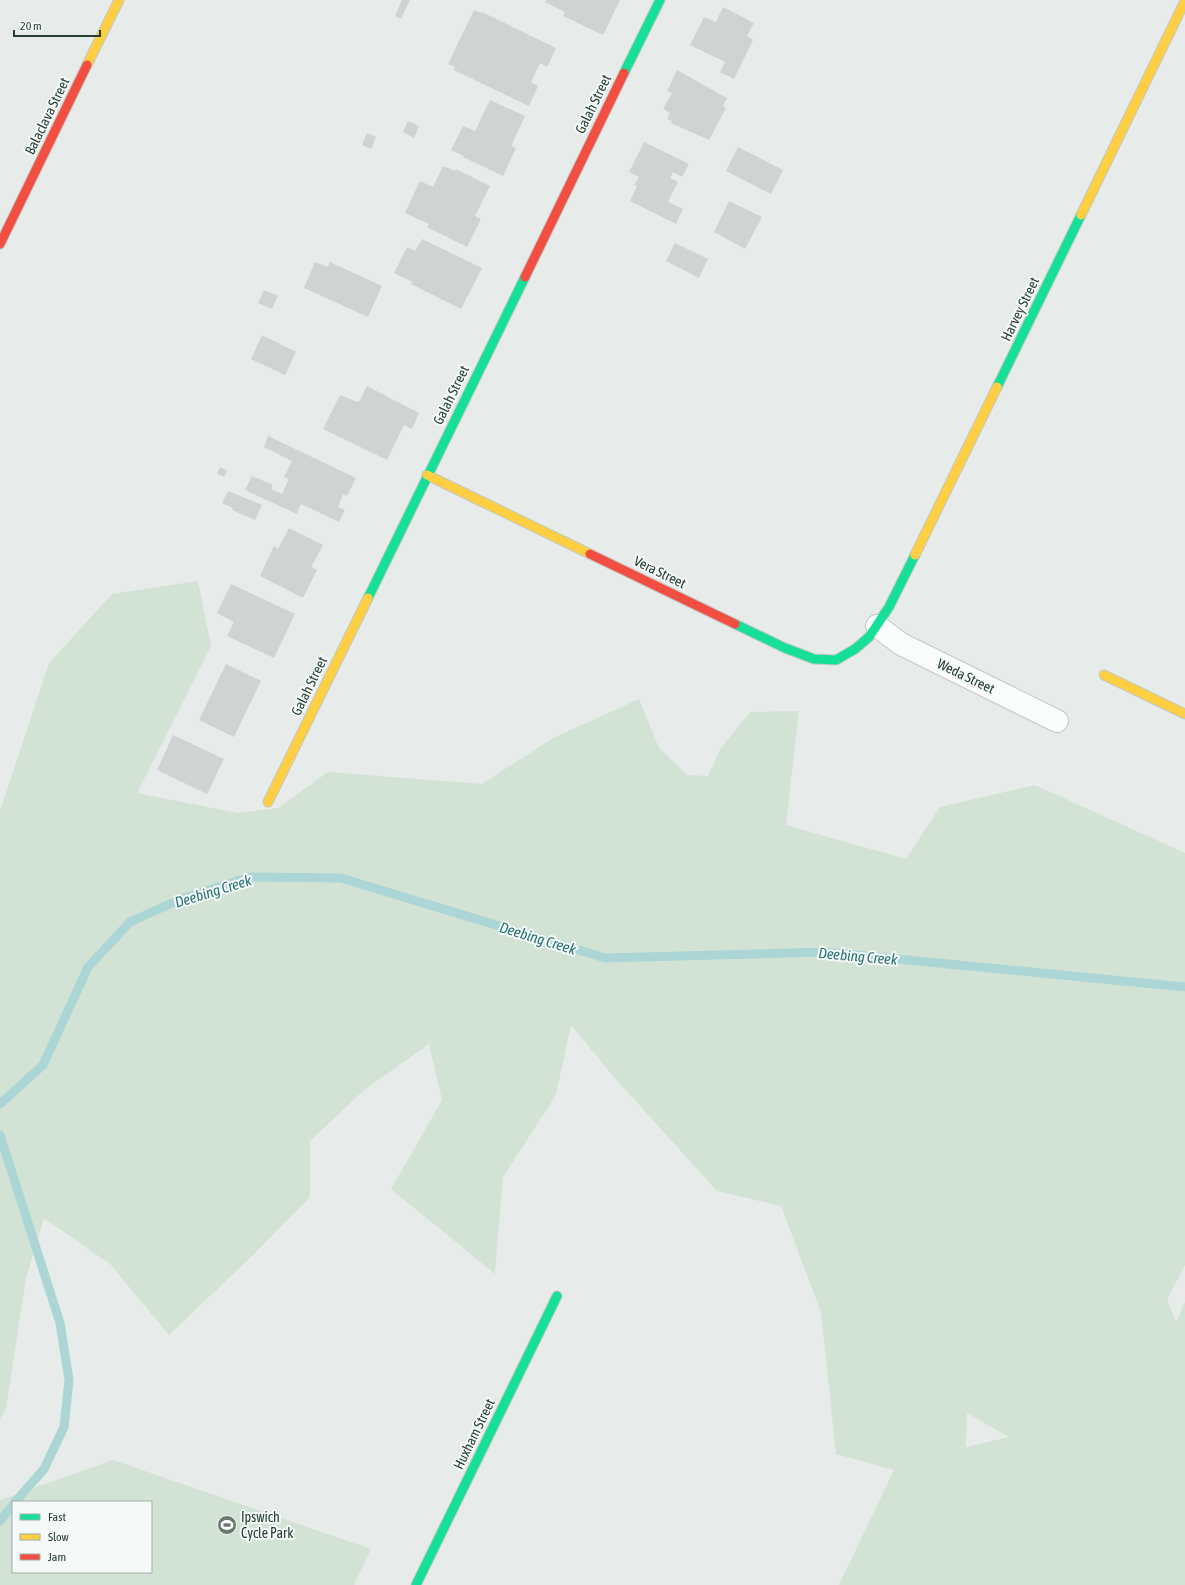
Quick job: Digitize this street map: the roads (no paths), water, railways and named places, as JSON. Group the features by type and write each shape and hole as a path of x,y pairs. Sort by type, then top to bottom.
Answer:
{"street":[{"name":"Balaclava Street","path":"0,244 119,0"},
{"name":"Galah Street","path":"268,802 660,0"},
{"name":"Harvey Street","path":"877,626 889,607 1101,176 1185,1"},
{"name":"Vera Street","path":"427,475 778,644 814,659 836,660 855,649 869,637 877,626"},
{"name":"Weda Street","path":"877,626 901,644 1058,721"},
{"path":"1104,675 1185,714"},
{"name":"Huxham Street","path":"416,1585 557,1296"}],"waterway":[{"name":"Deebing Creek","path":"0,1104 43,1065 88,967 130,922 181,899 250,877 341,878 605,958 825,952 1185,987"},
{"path":"0,1135 60,1323 69,1380 64,1427 44,1469 16,1501"},
{"path":"0,1521 12,1506"}],"place":[{"name":"Ipswich Cycle Park","path":"227,1525"}]}
